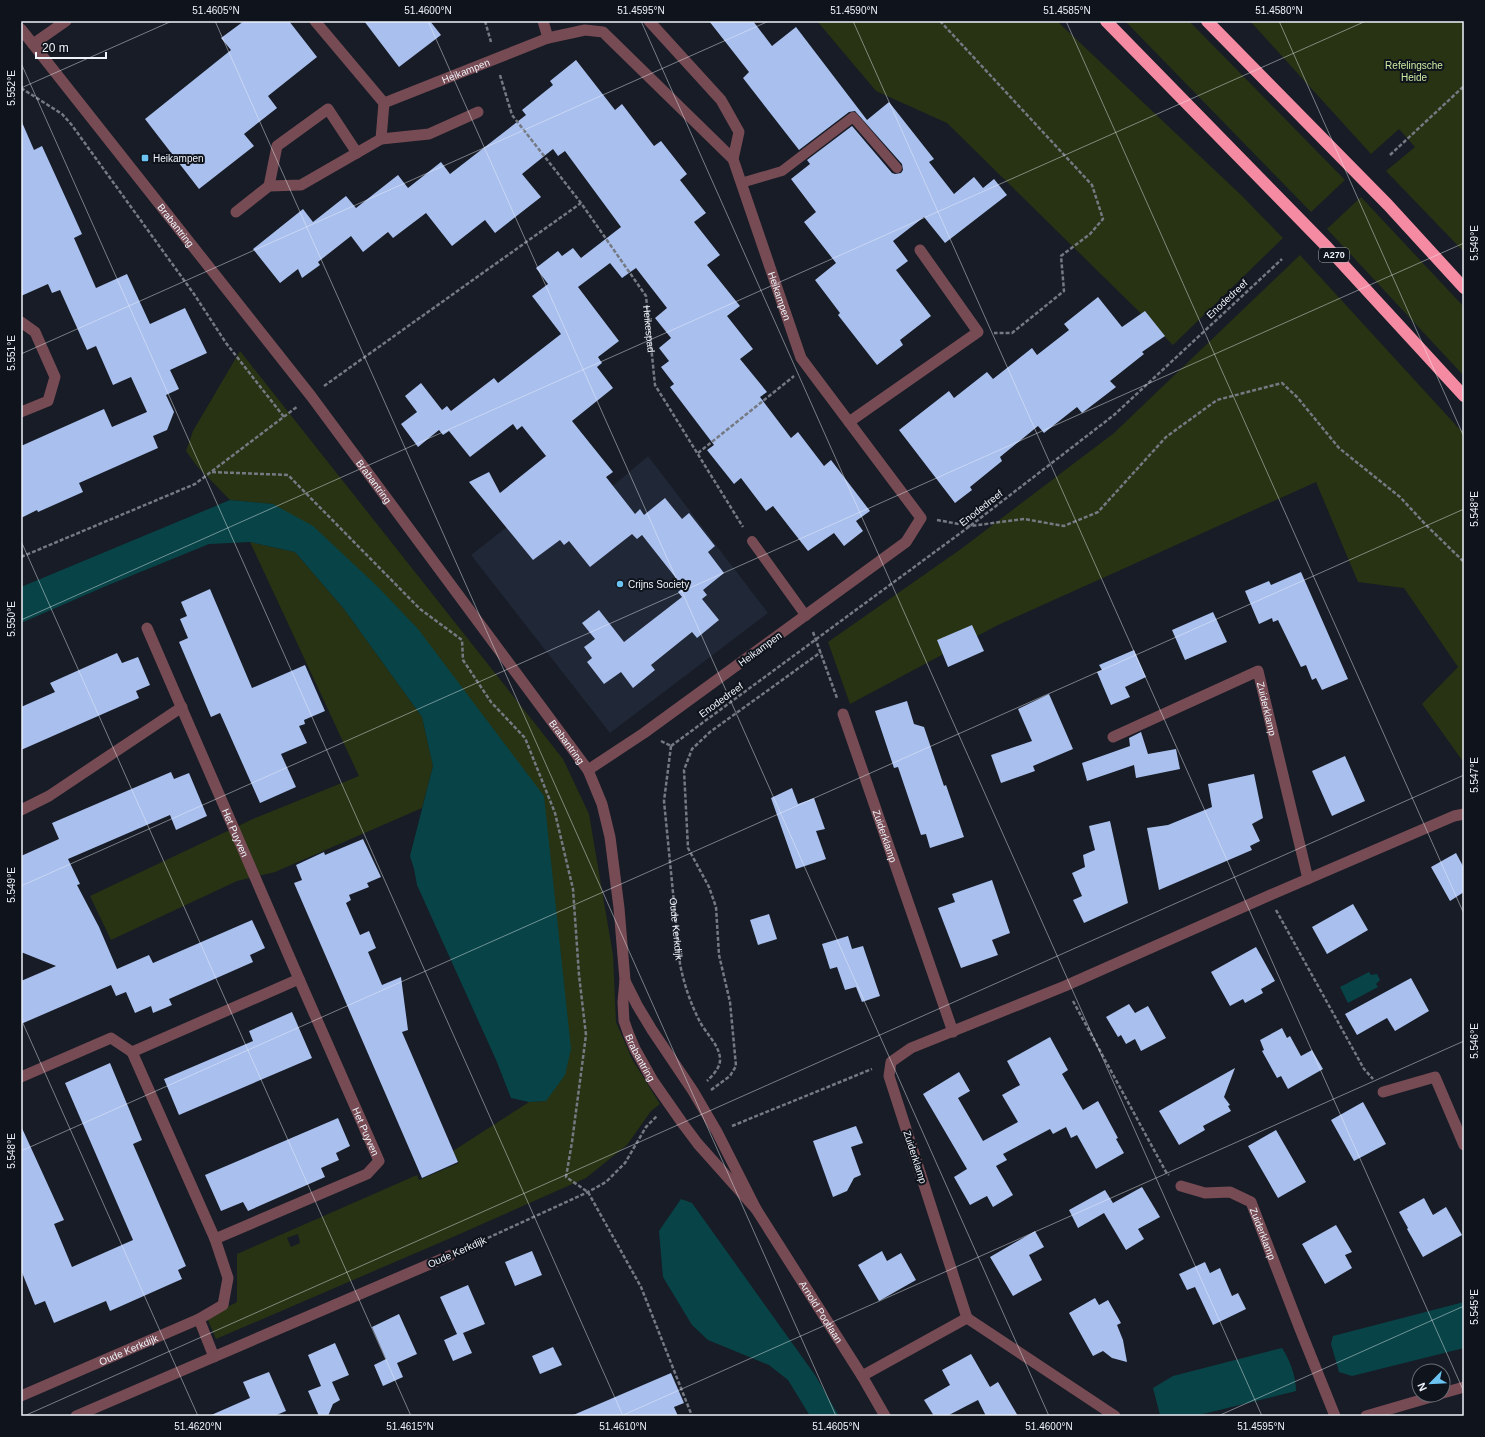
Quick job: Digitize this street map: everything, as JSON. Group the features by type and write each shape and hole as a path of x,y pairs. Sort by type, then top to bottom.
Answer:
{"highway":[{"name":"A270","path":"1106,21 1327,247 1464,396"},
{"path":"1208,21 1388,205 1464,288"}],"street":[{"path":"34,44 66,21"},
{"path":"315,21 384,103 382,139"},
{"path":"543,21 548,38"},
{"path":"649,21 721,100 739,132 733,159"},
{"name":"Brabantring","path":"21,29 311,396 588,770 602,804 610,837 620,908 625,980 623,1002 624,1021 635,1049 653,1081 670,1106"},
{"name":"Heikampen","path":"384,103 548,38 585,30 603,32 733,159 801,358 921,518 906,542 644,733 588,770"},
{"path":"269,186 277,146 328,109 357,153"},
{"path":"236,212 269,186 301,185 382,139 429,134 478,112"},
{"path":"849,422 978,332 920,250"},
{"path":"21,322 35,332 55,377 48,401 21,412"},
{"name":"Het Puyven","path":"147,628 379,1162 367,1174 215,1239"},
{"name":"Zuiderklamp","path":"1113,737 1258,670 1308,879"},
{"path":"21,810 50,796 182,707"},
{"name":"Zuiderklamp","path":"843,714 953,1032"},
{"path":"891,1062 911,1048 1064,986 1454,816 1464,814"},
{"path":"132,1052 299,979"},
{"name":"Brabantring","path":"625,980 648,1024 695,1095"},
{"path":"21,1077 111,1038 132,1052 215,1239 228,1278 223,1305 199,1319 214,1357"},
{"name":"Zuiderklamp","path":"891,1062 889,1076 967,1318"},
{"path":"1383,1092 1435,1077 1464,1145"},
{"name":"Arnold Pootlaan","path":"695,1095 717,1132 756,1209 862,1376 884,1416"},
{"name":"Arnold Pootlaan","path":"670,1106 698,1144 756,1209"},
{"name":"Zuiderklamp","path":"1181,1186 1205,1193 1230,1192 1251,1202 1335,1416"},
{"name":"Oude Kerkdijk","path":"76,1416 451,1255"},
{"path":"862,1376 967,1318 1115,1416"},
{"name":"Oude Kerkdijk","path":"21,1396 199,1319"},
{"path":"1451,1391 1464,1387"},
{"path":"1366,1416 1411,1403"}],"lane":[{"path":"741,183 782,172 854,117 897,168"},
{"path":"752,541 806,616"}],"path":[{"name":"Heikespad","path":"485,21 512,115 581,203 646,296 655,385 752,541"},
{"path":"940,21 1092,185 1103,219 1090,234 1061,256 1064,291 1012,333 978,332"},
{"path":"1390,155 1464,86"},
{"path":"21,88 62,114 71,124 194,294 226,344 284,417"},
{"name":"Enodedreef","path":"672,746 970,526 1114,415 1282,259"},
{"path":"698,453 806,366"},
{"path":"921,518 970,526 1024,519 1064,526 1098,512 1166,437 1217,400 1282,383 1297,397 1339,448 1400,497 1426,526 1464,562"},
{"path":"212,472 288,476 420,609 462,640 463,660 491,702 525,738 555,813 573,889 579,975 586,1035 566,1177 588,1192 641,1287 692,1416"},
{"path":"817,640 843,714"},
{"path":"695,1095 730,1076 736,1066 730,1002 720,955 716,907 709,888 688,848 684,770 692,749 710,732 821,652"},
{"name":"Oude Kerkdijk","path":"672,746 664,801 680,964 690,1002 700,1022 715,1044 720,1059 719,1066 715,1073 695,1095"},
{"path":"1268,896 1364,1069 1383,1092"},
{"path":"1064,986 1166,1172 1181,1186"},
{"path":"731,1126 891,1062"},
{"name":"Oude Kerkdijk","path":"451,1255 588,1192 606,1182 625,1163 646,1127 657,1115 670,1106"}],"shaded area":[{"name":"Crijns Society","path":"648,456 768,613 610,733 471,555 580,470 601,496"},
{"path":"230,500 273,504 313,526 378,587 418,629 544,796 571,1049 565,1075 546,1101 529,1102 511,1098 497,1062 417,885 410,856 433,766 422,717 344,609 295,552 250,542 209,544 21,623 21,587"},
{"path":"1369,972 1371,975 1377,974 1380,980 1376,984 1378,987 1348,1003 1340,987"},
{"path":"681,1199 692,1203 815,1375 839,1416 810,1416 788,1380 769,1365 708,1340 692,1325 663,1277 659,1231"},
{"path":"1464,1302 1464,1348 1352,1376 1339,1372 1331,1344 1333,1336"},
{"path":"1282,1348 1292,1368 1296,1391 1195,1416 1160,1415 1153,1388 1173,1376"}],"green space":[{"path":"817,21 1057,21 1241,195 1283,238 1173,345 947,123 876,91"},
{"path":"1125,21 1189,21 1345,180 1311,212"},
{"name":"Refelingsche Heide","path":"1250,21 1464,21 1464,252 1386,171 1415,147 1399,129 1371,154"},
{"path":"1361,197 1464,307 1464,376 1327,229"},
{"path":"1300,255 1464,434 1464,763 1422,704 1458,667 1404,588 1358,582 1316,482 996,626 850,704 828,642 961,549 1114,433"},
{"path":"240,351 563,759 589,814 613,955 616,1022 632,1059 660,1104 651,1111 627,1145 586,1178 216,1339 207,1318 237,1302 237,1254 417,1175 419,1180 459,1163 453,1151 529,1102 546,1101 544,796 273,504 230,500 197,466 186,451 193,431","holes":["298,1234 300,1243 291,1247 287,1238"]},
{"path":"250,542 295,552 344,609 422,717 433,766 422,808 275,872 237,881 111,940 90,896 253,819 359,776"}],"building":[{"path":"244,21 289,21 317,57 268,96 277,108 244,134 254,146 199,189 145,119 231,50 221,38"},
{"path":"364,21 430,21 441,35 399,67"},
{"path":"709,21 753,21 772,46 796,27 867,120 889,102 934,159 929,162 954,194 974,177 983,188 994,179 1007,195 945,243 924,217 893,241 908,261 896,270 931,316 900,340 903,345 877,365 838,315 840,313 815,280 836,263 804,222 816,212 791,179 810,164 807,160 852,126 892,173 901,173 903,170 902,164 855,111 849,112 799,150 743,78 749,72"},
{"path":"576,60 615,110 622,104 654,146 661,141 687,174 680,180 706,213 694,222 720,255 707,265 740,306 727,316 753,349 740,359 767,392 760,397 791,438 798,432 824,466 831,460 870,511 856,521 863,531 844,546 834,533 808,551 773,506 766,511 741,478 734,484 707,450 714,445 670,387 674,384 661,367 669,361 659,348 671,338 655,318 667,308 636,268 622,278 610,263 578,287 619,341 598,357 602,363 597,367 613,388 572,421 613,472 606,477 635,514 640,509 644,515 665,498 682,519 689,513 715,546 708,552 724,573 703,590 707,595 702,599 719,620 697,638 692,632 651,665 655,670 633,688 621,672 604,684 587,662 592,658 584,647 595,639 582,623 599,610 624,642 682,597 678,592 683,587 642,535 637,539 632,534 590,567 569,541 564,545 560,540 533,560 469,482 489,472 500,493 546,456 522,426 517,430 513,424 470,457 449,431 443,435 439,430 418,447 401,424 417,412 405,396 421,383 442,410 447,406 451,411 494,378 498,383 561,334 532,296 548,284 536,268 558,251 562,256 573,248 581,258 621,227 565,151 558,156 553,149 522,174 541,197 495,233 485,220 452,246 426,213 393,238 388,232 363,252 351,236 318,262 320,265 302,278 298,269 280,283 253,249 303,209 313,222 346,196 356,208 398,175 408,188 441,162 450,174 526,115 522,110 553,85 550,81"},
{"path":"21,120 34,150 42,146 82,234 74,238 96,288 127,274 150,324 185,308 207,353 170,370 179,389 166,395 174,412 167,430 153,436 158,448 79,483 83,492 21,518 21,446 104,409 112,427 147,412 131,377 113,385 96,346 87,350 60,290 52,293 48,284 21,296"},
{"path":"1098,297 1122,327 1145,311 1165,336 1142,352 1144,354 1110,381 1116,387 1082,413 1077,407 1044,433 1038,426 1000,457 1002,461 970,487 972,490 955,503 899,430 949,391 954,398 987,372 993,379 1032,348 1037,355 1069,330 1064,324"},
{"path":"1301,572 1348,679 1322,690 1316,678 1312,680 1306,665 1301,667 1278,620 1273,622 1272,618 1259,624 1245,591 1269,581 1271,585"},
{"path":"210,589 252,688 305,665 325,711 304,720 305,724 299,726 307,743 281,754 296,787 260,803 220,713 211,717 179,642 188,638 180,619 187,616 181,602"},
{"path":"1213,612 1227,642 1185,660 1172,630"},
{"path":"972,625 984,651 948,667 937,640"},
{"path":"1134,650 1146,677 1125,687 1130,697 1111,705 1097,672 1102,670 1099,665"},
{"path":"117,653 122,663 138,657 150,685 136,691 139,698 21,750 21,707 55,692 50,683"},
{"path":"1049,694 1073,749 1033,766 1035,771 1001,783 991,755 1032,741 1018,709"},
{"path":"907,701 914,724 924,727 944,786 946,785 964,837 930,848 926,834 921,835 898,767 894,768 875,711"},
{"path":"1141,732 1148,754 1176,749 1180,769 1136,778 1134,765 1087,781 1082,763 1130,746 1129,738"},
{"path":"1345,756 1365,801 1332,816 1312,771"},
{"path":"171,772 174,779 189,773 207,816 176,830 170,815 68,859 80,884 77,885 99,927 117,969 149,955 153,963 252,920 265,948 250,955 253,962 169,999 172,1005 153,1013 151,1006 135,1013 126,992 116,996 111,985 21,1024 21,981 56,966 21,952 21,856 59,839 52,823"},
{"path":"1254,774 1263,818 1252,824 1260,841 1250,846 1252,850 1159,890 1147,828 1168,825 1212,807 1208,784"},
{"path":"792,788 798,804 814,798 825,829 816,831 826,859 796,869 771,798"},
{"path":"1110,821 1128,903 1084,923 1073,900 1082,896 1072,873 1085,867 1083,855 1095,850 1089,826"},
{"path":"363,839 381,877 367,883 369,887 349,895 351,900 346,903 360,935 369,931 376,948 368,952 382,985 401,977 408,1030 402,1032 458,1162 422,1178 294,883 302,880 296,865 324,852 325,855"},
{"path":"1456,853 1464,868 1464,892 1450,901 1431,867"},
{"path":"992,880 1010,933 992,940 998,955 961,968 938,908 955,902 952,894"},
{"path":"1353,904 1368,930 1327,954 1312,927"},
{"path":"769,914 777,939 758,945 750,920"},
{"path":"848,936 852,949 863,946 880,996 862,1002 856,987 845,990 837,967 830,969 822,944"},
{"path":"1256,947 1275,981 1261,989 1263,993 1245,1003 1243,999 1230,1006 1211,972"},
{"path":"1411,978 1429,1011 1395,1031 1387,1018 1357,1035 1345,1014"},
{"path":"1129,1004 1135,1013 1148,1006 1166,1038 1141,1051 1135,1039 1126,1044 1121,1035 1118,1037 1106,1017"},
{"path":"292,1012 312,1058 179,1115 164,1079 253,1041 249,1031"},
{"path":"1282,1028 1287,1038 1290,1036 1301,1056 1312,1050 1323,1069 1288,1089 1281,1076 1277,1078 1262,1051 1264,1050 1260,1040"},
{"path":"1050,1037 1068,1070 1062,1074 1083,1110 1098,1101 1118,1138 1116,1139 1124,1153 1096,1169 1077,1135 1071,1138 1066,1127 1053,1134 1050,1129 1003,1154 1007,1160 996,1166 1013,1195 993,1207 987,1196 970,1205 954,1177 967,1169 923,1094 959,1072 970,1091 958,1098 983,1141 1018,1122 1002,1095 1020,1085 1007,1061"},
{"path":"110,1063 142,1140 133,1144 186,1266 178,1270 182,1279 110,1311 106,1301 54,1323 45,1301 35,1305 21,1270 21,1126 64,1220 54,1224 72,1267 133,1240 65,1083"},
{"path":"1235,1068 1224,1097 1230,1105 1228,1106 1231,1111 1203,1126 1205,1130 1179,1145 1159,1111"},
{"path":"1363,1102 1386,1144 1354,1161 1331,1120"},
{"path":"338,1118 350,1146 336,1153 339,1160 321,1168 325,1177 248,1211 243,1202 221,1211 205,1175"},
{"path":"856,1126 863,1143 851,1147 861,1175 854,1178 847,1191 833,1197 813,1141"},
{"path":"1276,1130 1306,1182 1278,1198 1248,1146"},
{"path":"1142,1187 1160,1217 1138,1229 1144,1239 1126,1250 1104,1213 1078,1228 1069,1210 1105,1190 1113,1203"},
{"path":"1424,1198 1433,1215 1446,1207 1462,1235 1423,1257 1399,1212"},
{"path":"1336,1225 1352,1252 1345,1255 1352,1268 1325,1284 1302,1244"},
{"path":"1035,1231 1044,1247 1029,1255 1042,1280 1013,1296 990,1257"},
{"path":"532,1251 542,1275 515,1286 505,1262"},
{"path":"882,1251 887,1261 901,1253 916,1280 879,1301 858,1265"},
{"path":"1205,1262 1210,1273 1220,1268 1232,1296 1238,1293 1246,1309 1213,1325 1195,1287 1187,1290 1179,1274"},
{"path":"468,1285 485,1324 463,1333 472,1353 453,1361 444,1340 457,1334 440,1297"},
{"path":"1095,1298 1099,1305 1108,1300 1121,1323 1117,1325 1123,1340 1127,1362 1112,1358 1103,1351 1093,1356 1069,1313"},
{"path":"399,1314 417,1354 397,1363 403,1377 383,1386 374,1365 386,1359 372,1327"},
{"path":"335,1343 349,1375 332,1382 340,1400 333,1404 328,1416 319,1416 308,1391 321,1386 308,1355"},
{"path":"553,1347 562,1365 540,1374 532,1356"},
{"path":"971,1354 990,1387 998,1382 1018,1416 986,1416 978,1400 947,1416 934,1416 924,1400 950,1385 942,1370"},
{"path":"269,1372 286,1411 274,1416 209,1416 250,1398 243,1382"},
{"path":"671,1373 684,1403 674,1407 678,1416 571,1416"}],"place":[{"name":"Heikampen","path":"145,158"},
{"name":"Crijns Society","path":"620,584"}]}
